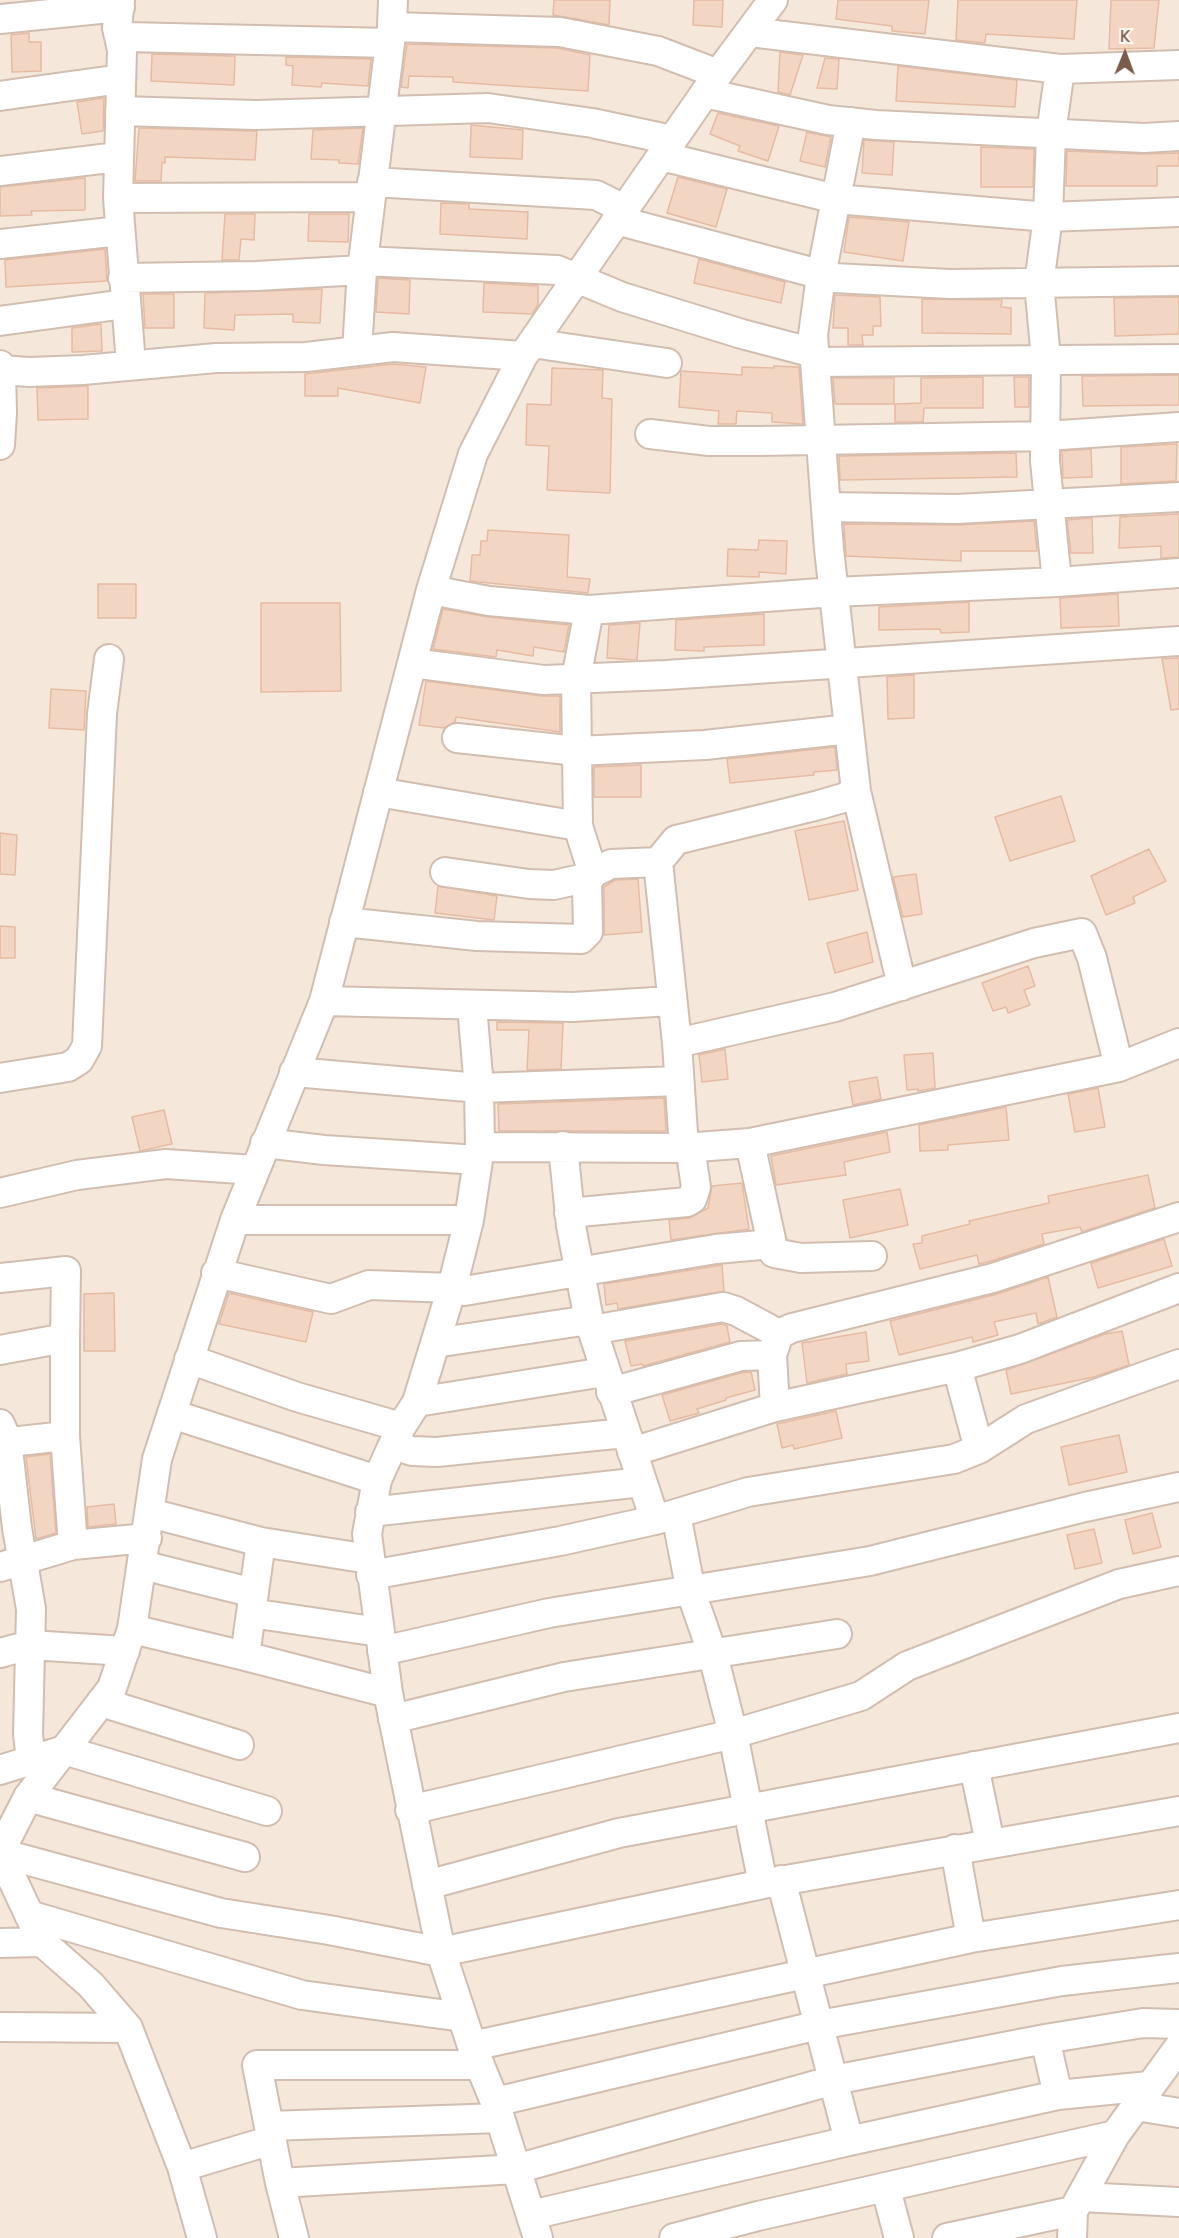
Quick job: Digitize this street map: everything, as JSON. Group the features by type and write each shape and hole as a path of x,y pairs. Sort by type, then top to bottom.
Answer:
{"street":[{"path":"0,1853 28,1797 112,1688 129,1640 157,1460 235,1220 324,1001 431,590 472,454 527,349 711,83 773,0"},
{"path":"0,19 120,13"},
{"path":"120,13 126,37 392,23 560,32 658,51 711,83 828,120 1051,134 1144,138 1179,136"},
{"path":"120,13 118,198 131,364"},
{"path":"357,351 371,190 392,23"},
{"path":"750,32 1060,69 1179,65"},
{"path":"1057,582 1045,461 1046,359 1040,284 1048,217 1051,134 1060,69"},
{"path":"0,96 121,79"},
{"path":"120,111 256,115 488,108 592,123 666,148 836,199 1048,217 1179,212"},
{"path":"851,122 821,276 813,335 834,592 856,791 902,986"},
{"path":"0,171 118,157"},
{"path":"118,198 371,190 596,195 620,214 821,276 950,284 1179,281"},
{"path":"0,244 120,231"},
{"path":"0,321 124,291 363,266 557,270 622,297 815,358 1179,359"},
{"path":"0,370 83,370 216,358 306,357 393,347 527,349 667,363"},
{"path":"0,365 2,413 0,445"},
{"path":"650,434 709,441 1046,436 1179,427"},
{"path":"826,507 957,509 1179,497"},
{"path":"431,590 489,601 589,610 834,592 1057,582 1179,573"},
{"path":"344,922 477,936 581,939 588,932 587,882 591,875 578,826 576,679 589,610"},
{"path":"412,663 544,680 1179,641"},
{"path":"0,1078 68,1067 79,1060 87,1046 99,756 109,659"},
{"path":"457,738 577,751 705,745 849,729"},
{"path":"569,1213 687,1203 696,1193 687,1148 679,1081 658,862 676,840 819,805 843,798 856,791"},
{"path":"378,792 578,826"},
{"path":"445,872 529,884 554,885 591,875 611,864 658,862"},
{"path":"676,1044 835,1007 1034,943 1082,933 1092,958 1119,1067"},
{"path":"324,1001 573,1007 671,1000"},
{"path":"472,1006 479,1088 479,1154 469,1220 452,1288 417,1402 397,1436 377,1480 367,1534 390,1706 441,1952 462,2017 498,2110 535,2227 849,2141 1058,2095 1142,2096 1179,2113"},
{"path":"265,1143 324,1150 479,1154 563,1146 687,1148 750,1143 1119,1067 1179,1043"},
{"path":"294,1072 479,1088 679,1081"},
{"path":"750,1143 774,1253 782,1257 872,1256"},
{"path":"563,1146 569,1213 578,1271 590,1325 642,1482 666,1517 713,1655 749,1809 772,1882 806,1975 849,2141"},
{"path":"0,1193 77,1175 166,1164 255,1170"},
{"path":"417,1402 608,1382 741,1356 776,1344 792,1328 993,1278 1179,1217"},
{"path":"235,1220 469,1220"},
{"path":"216,1273 331,1299 369,1285 452,1288 464,1291 578,1271 772,1244"},
{"path":"0,1278 66,1271 65,1436 73,1545"},
{"path":"189,1359 297,1397 397,1436 412,1451 437,1452 628,1442 957,1367 1053,1338 1179,1288"},
{"path":"435,1343 590,1325 723,1306 736,1311 776,1344"},
{"path":"0,1350 65,1338"},
{"path":"775,1407 776,1344"},
{"path":"12,1563 73,1545 146,1539 261,1542 370,1567 560,1541 666,1517 748,1492 941,1462 979,1449 1026,1419 1179,1364"},
{"path":"957,1367 979,1449"},
{"path":"172,1414 377,1480"},
{"path":"31,1760 28,1734 31,1609 12,1563 2,1436 65,1436"},
{"path":"370,1512 642,1482"},
{"path":"146,1539 252,1603 381,1641 870,1561 1085,1507 1179,1487"},
{"path":"245,1656 261,1542"},
{"path":"410,1809 733,1734 861,1696 907,1666 1119,1584 1179,1571"},
{"path":"0,1653 30,1645 129,1640 245,1656 390,1706 478,1696 564,1677 837,1634"},
{"path":"101,1702 239,1745"},
{"path":"427,1885 619,1833 1179,1728"},
{"path":"0,1770 64,1750 267,1811"},
{"path":"974,1766 990,1843"},
{"path":"28,1797 245,1857"},
{"path":"0,1853 221,1913 329,1930 441,1952 772,1882 1179,1811"},
{"path":"956,1849 971,1938"},
{"path":"0,1853 42,1942 91,1986 128,2028 182,2167 201,2238"},
{"path":"294,2238 280,2183 257,2065 476,2055 806,1975 971,1938 1179,1905"},
{"path":"29,1915 302,1995 462,2017"},
{"path":"0,1943 42,1942"},
{"path":"182,2167 270,2133 498,2110 819,2025 1062,1981 1179,1968"},
{"path":"280,2183 516,2169 834,2080 1045,2039 1143,2023 1179,2024"},
{"path":"0,2027 128,2028"},
{"path":"1045,2039 1058,2095"},
{"path":"1075,2215 1115,2136 1179,2047"},
{"path":"674,2238 758,2216 1115,2136"},
{"path":"886,2189 899,2238"},
{"path":"947,2238 1075,2215 1179,2202"}],"shaded area":[{"path":"0,0 1179,0 1179,2238 0,2238"}],"building":[{"path":"554,0 610,0 609,25 553,15"},
{"path":"694,0 723,0 722,27 693,25"},
{"path":"838,0 929,0 925,34 892,31 892,26 836,19"},
{"path":"958,0 1077,0 1074,39 986,34 985,43 956,40"},
{"path":"1111,0 1159,0 1154,48 1109,49"},
{"path":"29,33 29,42 41,42 41,71 12,72 11,35"},
{"path":"407,44 558,48 590,55 588,91 453,82 453,77 409,76 408,88 401,87"},
{"path":"780,52 803,55 790,95 778,92"},
{"path":"152,54 235,56 234,85 151,81"},
{"path":"286,57 371,59 368,86 322,83 321,87 292,85 293,66 286,65"},
{"path":"825,58 839,59 837,89 817,88"},
{"path":"898,66 1017,80 1015,107 896,101"},
{"path":"104,98 103,131 82,134 77,102"},
{"path":"718,113 779,126 768,161 738,151 740,146 710,134"},
{"path":"471,125 523,130 522,159 470,157"},
{"path":"139,128 257,131 255,160 165,157 165,163 162,162 161,181 135,181"},
{"path":"363,128 358,164 339,163 339,160 311,159 313,130"},
{"path":"807,132 831,137 825,167 800,161"},
{"path":"864,140 894,142 892,175 862,173"},
{"path":"981,147 1034,149 1033,187 981,187"},
{"path":"1067,151 1179,153 1179,166 1157,166 1157,186 1066,186"},
{"path":"678,177 727,189 716,227 667,213"},
{"path":"85,178 85,210 31,211 32,215 0,216 0,187"},
{"path":"441,203 469,204 469,209 528,212 527,239 440,234"},
{"path":"225,214 255,214 254,240 241,239 239,260 222,260"},
{"path":"309,214 349,214 348,242 308,241"},
{"path":"849,217 909,222 903,261 844,252"},
{"path":"105,249 107,281 6,287 5,260"},
{"path":"699,259 785,282 781,303 694,283"},
{"path":"378,278 410,280 409,314 376,312"},
{"path":"484,283 538,286 538,305 532,314 483,312"},
{"path":"322,289 320,323 293,322 293,314 235,315 234,330 204,328 205,293"},
{"path":"143,294 174,294 174,328 145,328"},
{"path":"835,295 880,297 881,326 873,326 873,335 862,335 863,345 848,345 848,328 833,328"},
{"path":"1179,297 1179,334 1115,336 1114,298"},
{"path":"922,299 1002,300 1001,307 1011,308 1011,334 922,333"},
{"path":"101,324 102,351 72,352 72,328"},
{"path":"393,364 426,367 420,403 338,388 338,396 305,396 305,374"},
{"path":"774,366 799,367 803,424 772,422 772,413 737,411 736,424 718,424 719,411 679,407 681,371 742,375 742,367 774,368"},
{"path":"552,368 603,370 602,398 612,399 610,493 547,490 549,446 526,445 527,404 551,405"},
{"path":"1179,375 1179,405 1083,406 1082,376"},
{"path":"983,377 983,408 924,408 923,422 895,422 895,404 921,403 921,378"},
{"path":"1014,377 1029,377 1029,407 1015,407"},
{"path":"833,378 894,378 894,404 835,404"},
{"path":"88,386 88,419 38,420 37,388"},
{"path":"1177,444 1176,481 1121,484 1121,447"},
{"path":"1091,449 1092,477 1063,478 1062,451"},
{"path":"1016,453 1017,477 840,480 839,456"},
{"path":"1179,514 1179,557 1161,558 1161,546 1119,548 1120,517"},
{"path":"1092,518 1093,553 1071,553 1067,520"},
{"path":"1034,521 1037,551 961,551 961,561 846,556 844,524 957,525"},
{"path":"488,530 569,535 567,577 590,579 588,593 470,581 472,555 480,555 481,541 487,541"},
{"path":"759,540 787,541 786,574 759,572 759,577 727,576 728,549 758,550"},
{"path":"98,584 136,584 136,618 98,618"},
{"path":"1118,594 1119,626 1061,628 1060,598"},
{"path":"969,602 969,632 941,633 940,629 879,630 879,607"},
{"path":"261,603 340,603 341,691 261,692"},
{"path":"443,609 488,617 569,625 564,652 534,647 533,656 497,650 496,657 433,649"},
{"path":"764,614 764,645 704,647 704,651 675,650 676,620"},
{"path":"640,623 637,660 607,658 609,625"},
{"path":"1179,658 1179,709 1171,710 1162,659"},
{"path":"914,675 914,718 888,719 887,677"},
{"path":"426,681 542,696 560,696 560,732 456,717 455,722 444,728 419,725"},
{"path":"51,689 86,691 84,730 49,728"},
{"path":"835,747 837,770 814,772 814,775 730,783 727,759"},
{"path":"641,765 641,797 594,797 594,767"},
{"path":"1061,796 1075,841 1010,861 995,817"},
{"path":"844,821 858,890 809,900 795,831"},
{"path":"0,833 17,835 15,875 0,874"},
{"path":"1149,849 1166,881 1133,897 1135,903 1106,915 1091,876"},
{"path":"916,874 922,914 903,917 893,877"},
{"path":"638,879 642,932 604,935 604,887 615,880"},
{"path":"438,886 497,896 494,920 435,913"},
{"path":"0,926 15,927 15,958 0,958"},
{"path":"867,932 873,962 835,973 827,943"},
{"path":"1028,966 1035,986 1024,990 1030,1005 1008,1013 1006,1007 993,1011 982,983"},
{"path":"497,1022 563,1023 561,1069 527,1070 529,1030 497,1030"},
{"path":"725,1049 728,1079 702,1082 699,1055"},
{"path":"933,1053 935,1088 907,1090 904,1055"},
{"path":"877,1077 881,1099 853,1105 849,1082"},
{"path":"1098,1088 1105,1127 1075,1132 1068,1094"},
{"path":"664,1098 666,1131 499,1131 498,1104"},
{"path":"1006,1107 1009,1140 948,1145 948,1150 920,1151 919,1125"},
{"path":"164,1110 172,1144 140,1151 132,1117"},
{"path":"887,1132 890,1152 844,1162 846,1175 776,1185 771,1156"},
{"path":"1148,1175 1155,1208 1082,1232 1080,1227 1042,1234 1044,1244 988,1262 979,1264 977,1255 920,1269 913,1244 922,1243 922,1236 970,1224 969,1221 1049,1203 1048,1196"},
{"path":"742,1183 749,1229 671,1240 669,1220 689,1218 708,1208 712,1186"},
{"path":"900,1189 908,1225 850,1238 843,1200"},
{"path":"1164,1239 1172,1266 1098,1288 1091,1263"},
{"path":"722,1265 724,1291 618,1309 617,1303 606,1305 604,1284"},
{"path":"1048,1277 1057,1317 1038,1324 1036,1313 994,1322 998,1335 973,1342 972,1337 899,1355 890,1321 997,1294"},
{"path":"114,1293 115,1351 84,1351 84,1294"},
{"path":"229,1293 313,1312 306,1342 219,1324"},
{"path":"722,1324 727,1326 730,1342 643,1366 642,1364 631,1366 625,1341"},
{"path":"1122,1331 1129,1365 1094,1377 1011,1394 1006,1370 1105,1334"},
{"path":"866,1332 869,1361 846,1364 847,1374 807,1383 802,1343"},
{"path":"751,1372 755,1390 697,1409 699,1413 670,1421 662,1395"},
{"path":"836,1411 842,1438 794,1449 793,1445 782,1448 777,1424"},
{"path":"1119,1435 1127,1472 1069,1485 1061,1447"},
{"path":"50,1454 56,1533 36,1539 26,1457"},
{"path":"114,1504 116,1524 88,1527 87,1507"},
{"path":"1152,1513 1161,1547 1133,1554 1125,1520"},
{"path":"1094,1529 1102,1563 1075,1569 1067,1535"}]}
